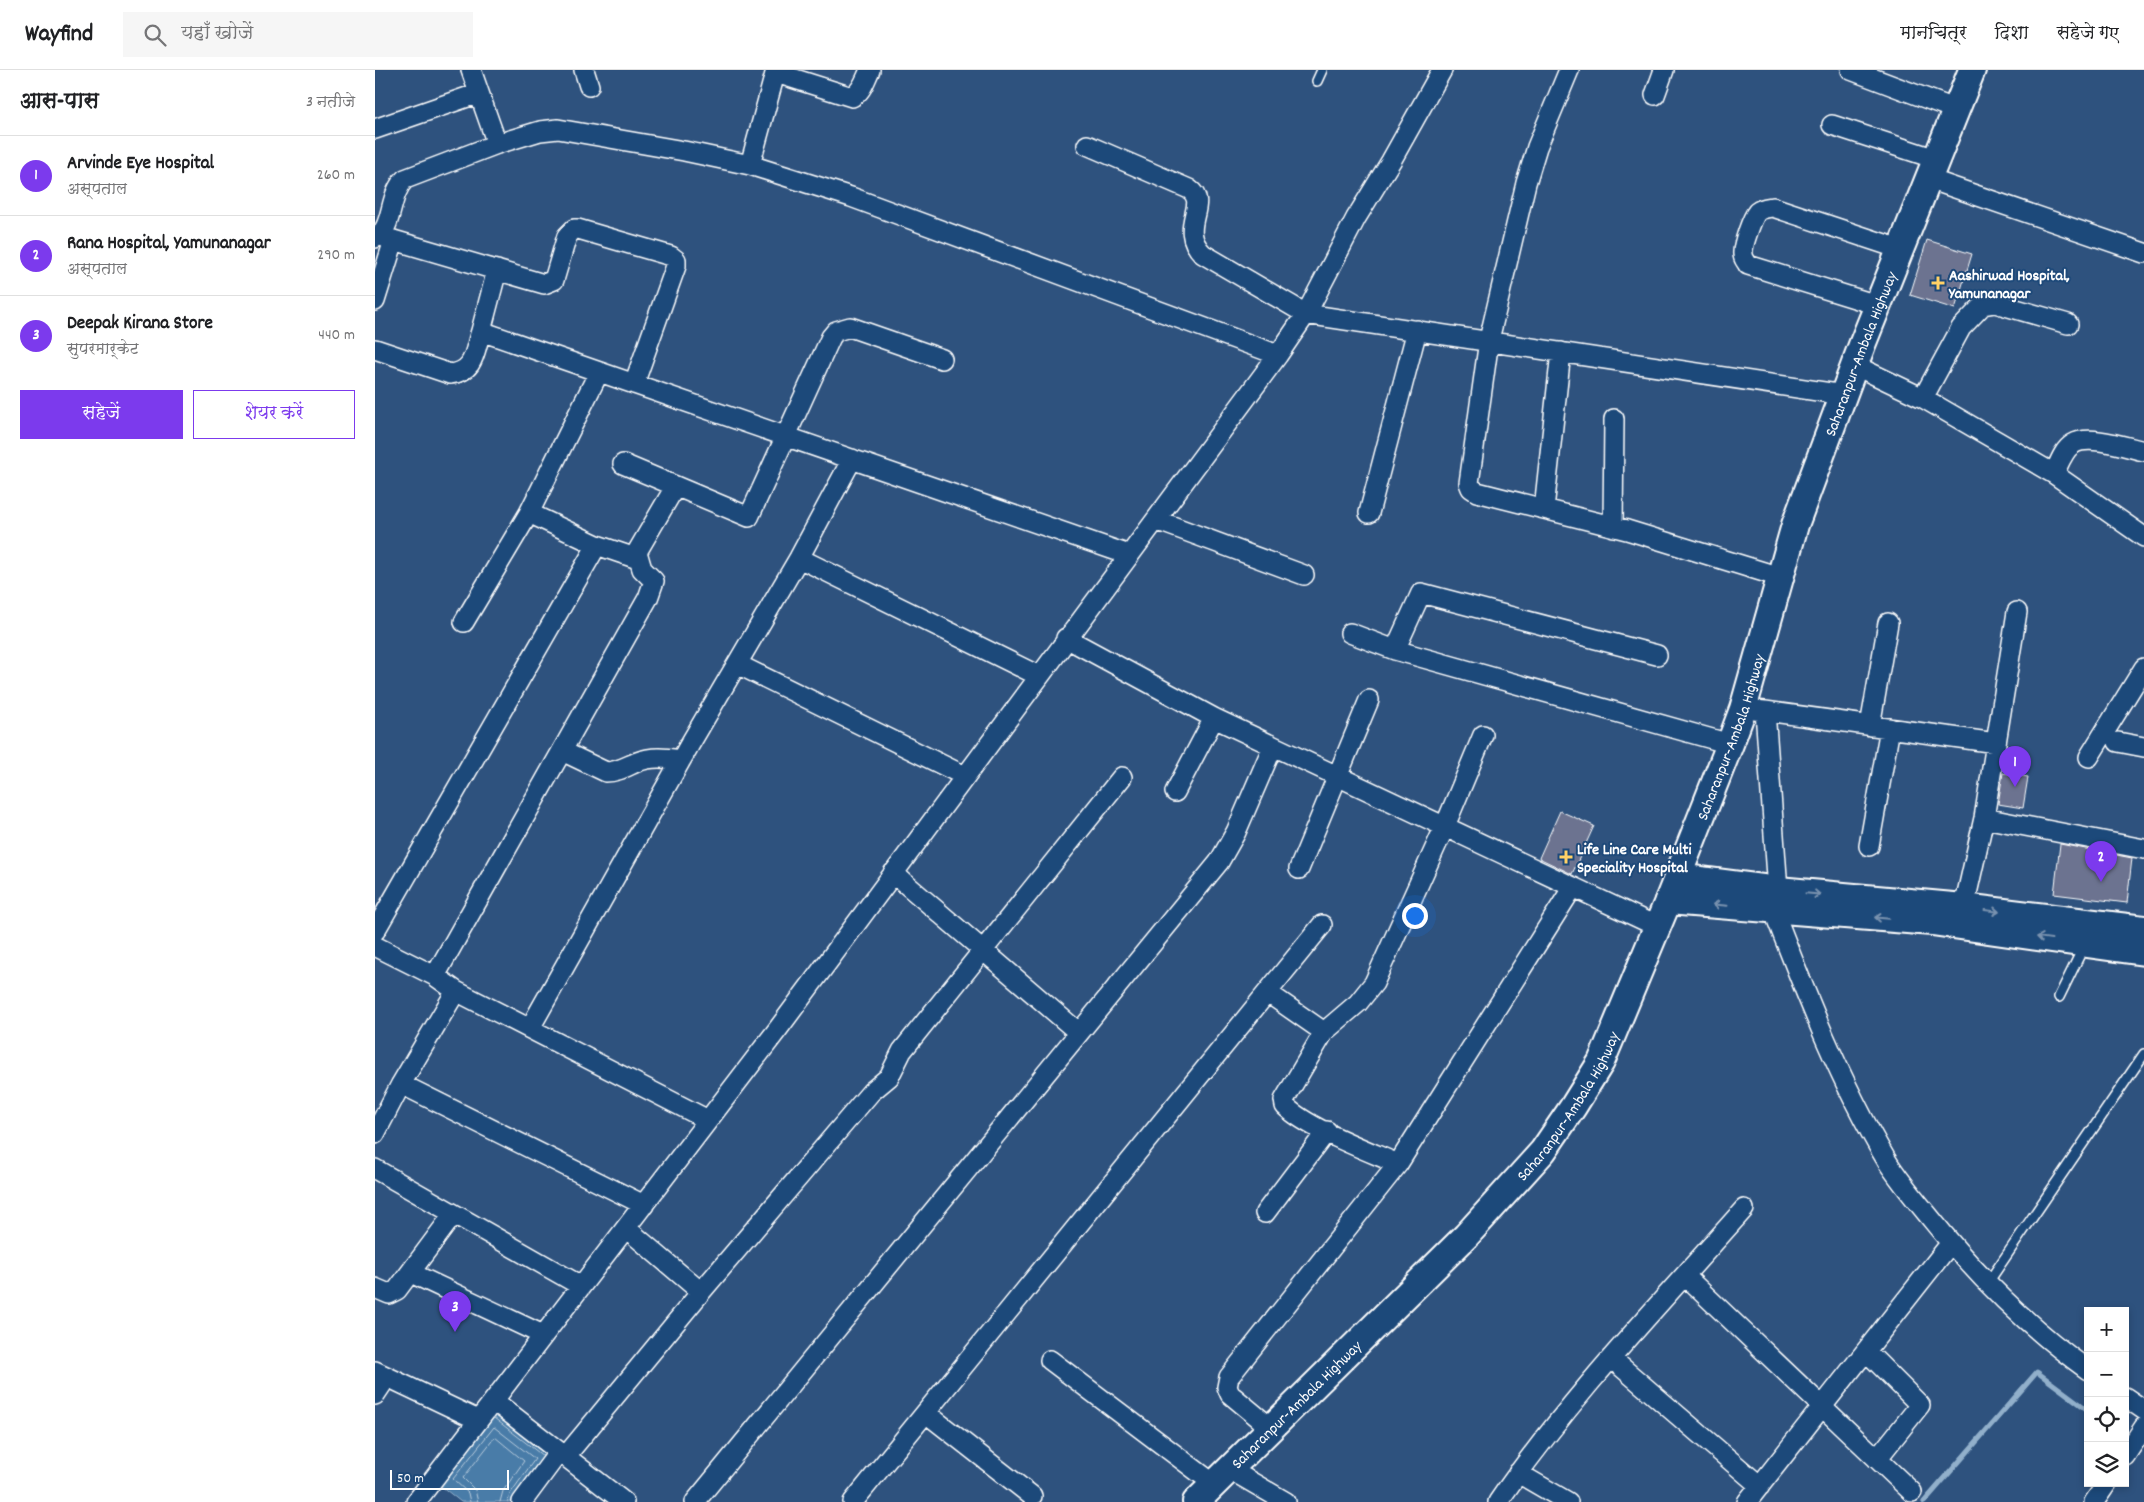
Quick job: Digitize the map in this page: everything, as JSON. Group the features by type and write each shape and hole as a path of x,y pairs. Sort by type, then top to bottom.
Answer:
{"main road":[{"name":"Saharanpur-Ambala Highway","path":"1213,1485 1467,1236 1543,1151 1573,1108 1601,1062 1673,889 1730,744 1754,710 1780,576 1795,525 1877,305 1972,70"},
{"path":"1673,889 1776,900 2144,952"},
{"path":"1776,900 1964,907 2144,930"}],"street":[{"path":"471,70 497,144"},
{"path":"750,165 776,71 852,97 858,94 862,88 870,70"},
{"path":"416,1502 708,1120 1278,355 1306,314 1356,218 1391,161 1442,70"},
{"path":"1569,70 1537,147 1526,183 1489,340 1469,483 1471,488 1477,492 1613,527 1780,576"},
{"path":"1655,95 1664,70"},
{"path":"1851,70 1957,110"},
{"path":"375,129 479,93"},
{"path":"1832,125 1933,169 2144,253"},
{"path":"375,301 383,238 394,195 398,186 405,179 497,144 540,131 558,129 684,151 750,165 851,197 1278,355"},
{"path":"1087,145 1196,193 1198,200 1191,228 1197,247 1203,254 1306,314 1489,340 1844,395"},
{"path":"1877,305 1748,265 1744,260 1743,252 1752,220 1764,208 1773,207 1900,249"},
{"path":"383,238 544,284 554,280 567,236 573,229 671,256 675,260 676,266 634,384"},
{"path":"375,349 449,374 460,374 469,367 481,331 497,270"},
{"path":"1923,398 1961,328 1983,305 1995,303 2068,324"},
{"path":"623,464 749,517 831,337 836,331 850,327 942,359"},
{"path":"1369,513 1417,330"},
{"path":"481,331 1129,556"},
{"path":"1545,509 1561,352"},
{"path":"1854,365 1923,398 2054,474 2144,537"},
{"path":"464,622 529,513 599,372"},
{"path":"1613,527 1614,419"},
{"path":"2054,474 2065,452 2073,444 2084,440 2144,450"},
{"path":"530,1028 681,760 799,558 852,459"},
{"path":"435,976 652,587 653,581 642,568 637,552 675,487"},
{"path":"529,513 597,545 638,559"},
{"path":"1156,520 1304,575"},
{"path":"375,931 597,545"},
{"path":"799,558 1039,676"},
{"path":"1395,650 1421,593 1657,655"},
{"path":"1964,907 1984,818 2017,612"},
{"path":"1870,726 1888,622"},
{"path":"1350,633 1395,650 1730,744"},
{"path":"1067,638 1214,718 1657,927"},
{"path":"737,664 965,776"},
{"path":"2089,757 2144,668"},
{"path":"1299,869 1369,700"},
{"path":"1996,743 1754,710 1776,900 1837,1067 1887,1162 1950,1244 1987,1284 2084,1367"},
{"path":"1175,792 1214,718"},
{"path":"1869,846 1890,728"},
{"path":"1398,1164 1327,1132 1291,1112 1285,1106 1284,1100 1324,1032 1359,1003 1374,983 1445,826 1483,735"},
{"path":"2118,742 2144,747"},
{"path":"695,1502 1219,862 1236,832 1273,746"},
{"path":"562,751 606,772 613,772 639,761 656,758 681,760"},
{"path":"522,1502 871,1092 889,1077 898,1057 1122,777"},
{"path":"1984,818 2144,849"},
{"path":"893,873 1078,1032"},
{"path":"1271,1428 1229,1394 1227,1382 1229,1377 1398,1164 1573,887"},
{"path":"853,1502 1322,925"},
{"path":"375,946 435,976 456,991 708,1120"},
{"path":"375,1134 401,1084 456,991"},
{"path":"1268,993 1324,1032"},
{"path":"401,1084 644,1204"},
{"path":"1265,1214 1327,1132"},
{"path":"375,1169 581,1286"},
{"path":"1498,1502 1518,1474 1611,1358 1744,1209"},
{"path":"375,1288 389,1294 397,1290 453,1215"},
{"path":"626,1228 701,1292"},
{"path":"1747,1502 1950,1244"},
{"path":"411,1272 543,1335"},
{"path":"1685,1276 1912,1492"},
{"path":"1866,1351 1920,1405 1877,1459"},
{"path":"1611,1358 1760,1486"},
{"path":"1050,1360 1213,1485 1286,1502"},
{"path":"375,1395 381,1374 478,1420"},
{"path":"2129,1400 2144,1410"},
{"path":"494,1401 624,1502"},
{"path":"926,1413 1032,1496"},
{"path":"2129,1450 2144,1427"},
{"path":"1518,1474 1568,1502"},
{"path":"2094,1502 2104,1487"}],"lane":[{"path":"1317,81 1322,70"},
{"path":"2059,997 2086,944"},
{"path":"1987,1284 2144,1054"}],"water":[{"path":"491,1410 551,1457 518,1502 461,1502 436,1482"}],"building":[{"path":"1927,240 1972,254 1955,309 1910,295"},
{"path":"2003,773 2028,777 2023,808 1998,804"},
{"path":"1560,811 1594,826 1572,874 1539,858"},
{"path":"2060,844 2132,858 2127,903 2054,894"}],"waterway":[{"path":"1924,1502 2037,1372 2084,1407"}],"place":[{"name":"Aashirwad Hospital, Yamunanagar","path":"1938,283"},
{"name":"Arvinde Eye Hospital","path":"2015,787"},
{"name":"Life Line Care Multi Speciality Hospital","path":"1566,857"},
{"name":"Rana Hospital, Yamunanagar","path":"2101,882"},
{"name":"Deepak Kirana Store","path":"455,1332"}]}
